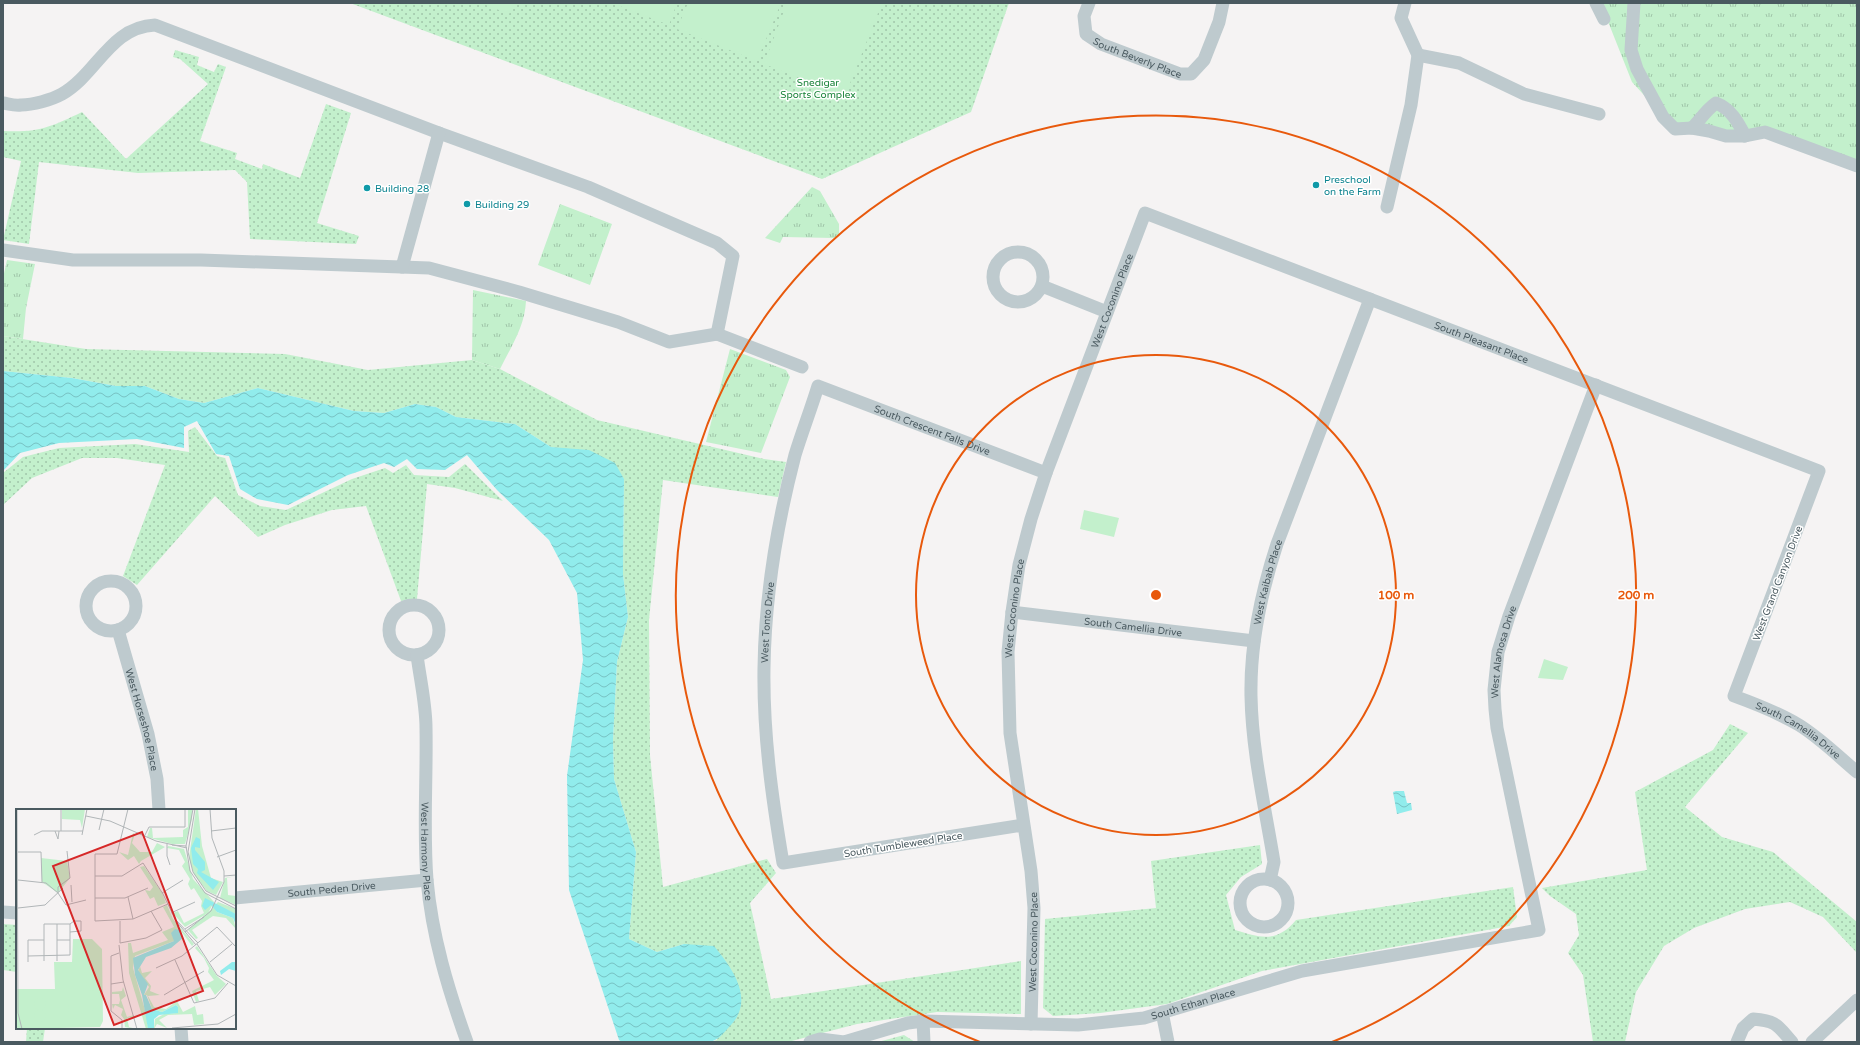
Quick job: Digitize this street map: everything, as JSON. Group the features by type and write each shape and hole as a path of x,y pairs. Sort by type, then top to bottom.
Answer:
{"street":[{"name":"South Beverly Place","path":"1089,3 1084,16 1086,34 1101,44 1180,74 1191,74 1204,60 1219,22 1223,3"},
{"path":"1387,207 1411,105 1418,55 1401,18 1405,3"},
{"path":"1596,3 1604,19"},
{"path":"1634,3 1631,50 1637,69 1663,117 1675,129 1692,128 1726,136 1745,136 1765,132 1857,166"},
{"path":"3,103 21,106 62,94 79,80 120,36 143,25 155,25 439,133 588,187 717,242 734,256 717,334"},
{"path":"1418,55 1459,64 1524,94 1599,114"},
{"path":"1692,128 1700,120 1705,111 1716,103 1726,106 1736,119 1745,136"},
{"path":"402,267 439,133"},
{"name":"South Pleasant Place","path":"1144,213 1819,471"},
{"name":"West Coconino Place","path":"1031,1024 1034,908 1031,871 1010,733 1008,652 1012,612 1019,565 1031,519 1046,473 1144,213"},
{"path":"3,250 73,260 201,260 429,268 519,292 618,322 669,342 717,334 802,367"},
{"path":"1042,286 1107,312"},
{"name":"West Kaibab Place","path":"1270,880 1274,862 1252,723 1251,682 1254,641 1259,608 1275,550 1370,299"},
{"name":"West Alamosa Drive","path":"1538,930 1497,728 1494,690 1498,652 1509,616 1596,385"},
{"name":"South Crescent Falls Drive","path":"818,386 1046,473"},
{"name":"West Tonto Drive","path":"783,863 774,810 766,739 764,667 768,596 779,524 795,455 818,386"},
{"name":"West Grand Canyon Drive","path":"1734,696 1819,471"},
{"name":"South Camellia Drive","path":"1012,612 1254,641"},
{"name":"West Horseshoe Place","path":"118,630 148,734 157,779 159,809"},
{"name":"West Harmony Place","path":"417,655 426,726 425,816 427,880 434,930 442,969 467,1042"},
{"name":"South Camellia Drive","path":"1734,696 1782,716 1800,726 1829,747 1857,772"},
{"name":"South Tumbleweed Place","path":"783,863 1023,826"},
{"name":"South Peden Drive","path":"236,898 427,880"},
{"path":"3,912 16,913"},
{"name":"South Ethan Place","path":"810,1042 820,1038 844,1042 908,1023 923,1021 1078,1025 1144,1018 1302,971 1538,930"},
{"path":"1812,1042 1857,1000"},
{"path":"1162,1012 1168,1042"},
{"path":"1737,1042 1743,1028 1753,1019 1770,1020 1779,1027 1792,1042"},
{"path":"923,1021 924,1042"},
{"path":"181,1029 182,1042"}],"green space":[{"name":"Snedigar Sports Complex","path":"350,3 1009,3 971,112 822,179"},
{"path":"481,3 514,3 509,14"},
{"path":"612,3 677,3 669,25"},
{"path":"688,3 781,3 757,61 677,29"},
{"path":"787,3 882,3 845,96 764,64"},
{"path":"1599,3 1857,3 1857,166 1765,132 1675,129 1632,82 1607,19"},
{"path":"175,50 199,57 197,65 214,72 218,64 226,67 200,141 237,153 235,159 262,169 263,164 300,178 326,104 351,113 317,223 359,236 356,244 250,239 247,182 235,170 138,173 39,162 29,244 3,240 21,161 3,157 3,131 26,131 44,128 62,122 82,112 126,159 208,84 180,59 173,57"},
{"path":"812,187 820,191 839,224 839,235 834,238 783,237 780,243 765,238"},
{"path":"560,204 612,224 590,285 538,265"},
{"path":"7,260 35,264 26,308 23,339 3,336 3,278"},
{"path":"473,290 526,301 520,328 500,369 472,360"},
{"path":"3,336 86,349 285,354 368,370 472,360 500,369 597,420 764,459 786,462 778,497 663,480 649,620 650,755 663,887 767,859 776,873 750,903 771,999 1021,961 1021,1014 937,1012 857,1024 788,1042 710,1042 717,1040 684,944 657,952 629,939 636,852 614,779 613,740 617,662 628,617 623,574 624,479 574,451 551,447 515,424 456,417 436,407 415,404 384,413 354,411 258,388 204,403 179,399 145,386 116,386 72,378 3,371"},
{"path":"730,349 786,370 790,377 761,453 706,442"},
{"path":"195,427 217,456 225,458 238,495 260,506 286,510 352,479 385,468 393,473 406,465 414,475 449,477 465,464 503,501 455,488 427,484 417,599 401,601 366,506 332,510 285,525 258,537 215,496 137,585 123,576 165,465 117,458 82,458 32,478 3,505 3,473 23,457 59,448 135,444 189,452 188,431"},
{"path":"1084,510 1119,518 1114,537 1080,529"},
{"path":"1544,659 1568,667 1563,680 1538,678"},
{"path":"1730,724 1748,733 1685,807 1722,837 1773,852 1857,922 1857,953 1823,917 1790,902 1745,909 1694,928 1664,946 1636,992 1625,1042 1593,1042 1583,975 1568,953 1579,935 1576,914 1550,896 1542,888 1647,870 1635,792 1713,750"},
{"path":"1260,845 1262,864 1241,877 1226,895 1235,930 1244,933 1268,937 1282,932 1296,920 1513,887 1517,917 1509,926 1262,971 1167,1004 1100,1013 1053,1016 1043,1008 1045,919 1156,908 1151,861"},
{"path":"3,924 16,925 16,972 3,970"},
{"path":"27,1029 45,1029 43,1042 26,1042"},
{"path":"904,1035 915,1042 878,1042"}],"water":[{"path":"3,371 72,378 116,386 145,386 179,399 204,403 258,388 354,411 384,413 415,404 436,407 456,417 515,424 551,447 589,450 615,463 624,479 623,574 628,617 617,662 613,740 614,779 636,852 629,939 657,952 684,944 714,946 734,975 739,985 741,996 741,1007 737,1017 725,1032 710,1042 622,1042 619,1040 569,890 567,776 583,660 577,593 549,540 497,490 467,455 445,470 417,469 407,459 394,467 384,463 348,475 288,505 257,499 240,489 229,456 216,454 197,421 184,427 184,448 137,439 59,443 20,453 3,471"},
{"path":"1404,791 1407,803 1411,803 1412,810 1397,814 1393,792"}],"place":[{"name":"Preschool on the Farm","path":"1316,185"},
{"name":"Building 28","path":"367,188"},
{"name":"Building 29","path":"467,204"}]}
